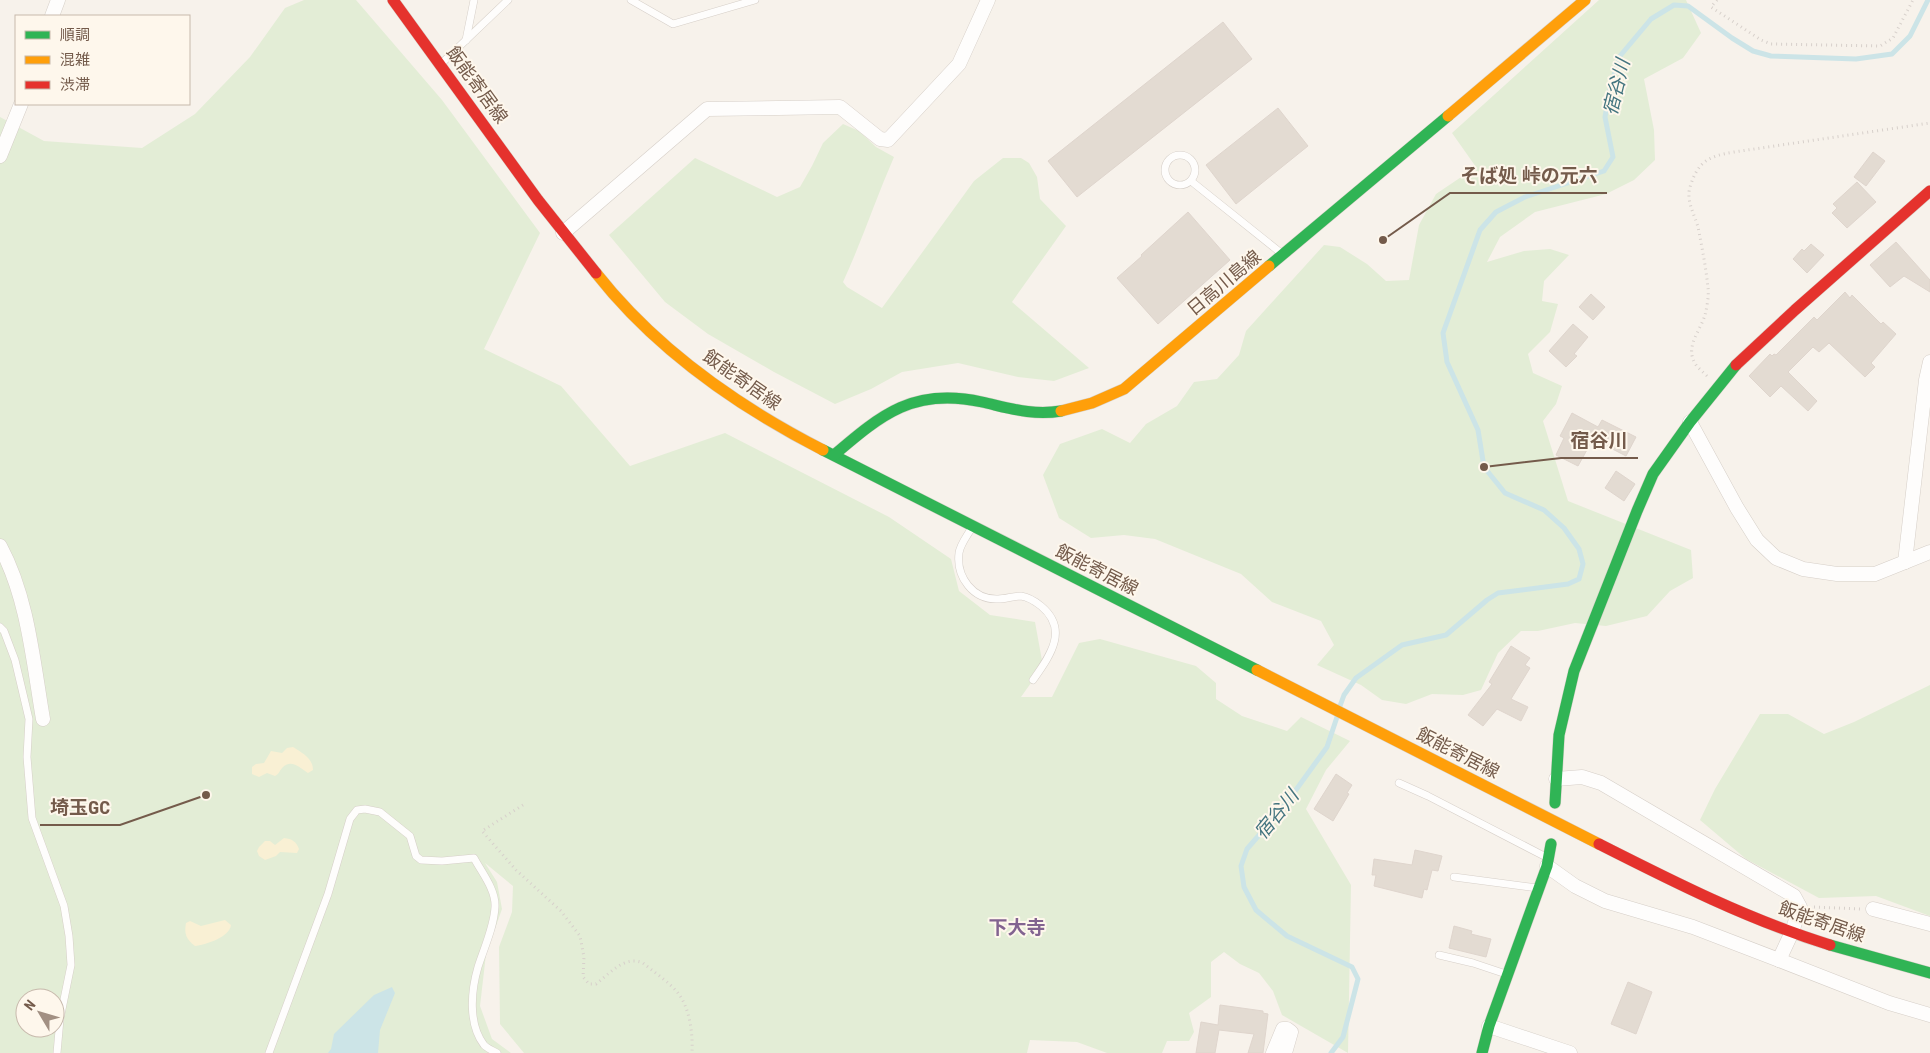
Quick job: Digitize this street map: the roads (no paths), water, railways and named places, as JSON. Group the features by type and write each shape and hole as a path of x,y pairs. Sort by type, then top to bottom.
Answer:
{"main road":[{"name":"飯能寄居線","path":"393,0 563,233 615,294 648,328 685,361 759,414 972,527 1278,680 1662,876 1734,909 1792,932 1930,973"},
{"name":"日高川島線","path":"834,455 882,416 899,407 922,401 974,400 1032,413 1049,413 1077,408 1104,399 1124,389 1584,0"},
{"path":"1555,803 1559,735 1574,671 1653,474 1690,422 1737,364 1930,191"},
{"path":"1482,1053 1489,1026 1539,888 1551,844"}],"street":[{"path":"52,15 58,0"},
{"path":"563,233 707,109 840,107 880,139 888,140 959,64 988,0"},
{"path":"0,156 21,105"},
{"path":"1905,562 1926,380 1930,362"},
{"path":"1690,422 1757,540 1776,558 1803,569 1837,574 1875,574 1930,552"},
{"path":"0,546 9,563 28,630 43,719"},
{"path":"1556,779 1582,777 1601,783 1794,896 1800,907 1792,932 1779,960"},
{"path":"1547,862 1575,886 1598,898 1693,927 1890,1003 1930,1015"},
{"path":"1873,909 1930,924"},
{"path":"1489,1026 1570,1053"},
{"path":"1273,1053 1283,1029 1287,1029 1291,1032 1285,1053"}],"lane":[{"path":"466,41 474,0"},
{"path":"441,64 508,0"},
{"path":"630,0 673,24 744,1 755,0"},
{"path":"1184,155 1193,162 1195,172 1191,181 1182,186 1168,181 1164,167 1170,158 1184,155"},
{"path":"1191,181 1284,255"},
{"path":"972,527 959,551 959,565 962,578 971,590 982,596 998,599 1022,596 1035,602 1046,610 1056,630 1055,643 1050,656 1033,680"},
{"path":"0,627 4,631 15,660 28,719 27,757 32,818 64,906 69,936 71,965 60,1019 57,1053"},
{"path":"1399,783 1547,862"},
{"path":"269,1053 328,894 350,819 357,810 365,808 380,812 410,836 416,856 421,860 442,861 474,858 494,895 495,907 489,935 478,969 473,1004 474,1026 485,1046 497,1053"},
{"path":"1454,877 1539,888"},
{"path":"1440,955 1507,974"}],"water":[{"path":"392,987 395,993 380,1030 378,1053 328,1053 331,1049 334,1034 374,995"}],"waterway":[{"name":"宿谷川","path":"1340,706 1344,695 1356,678 1402,645 1446,635 1498,593 1568,584 1579,579 1583,564 1579,549 1564,528 1544,510 1505,493 1484,467 1478,430 1447,362 1443,333 1480,230 1496,212 1525,197 1604,171 1613,157 1605,117 1610,88 1620,56 1651,19 1674,5 1688,6 1753,51 1771,56 1856,59 1892,54 1910,36 1928,0"},
{"name":"宿谷川","path":"1331,1053 1343,1037 1358,979 1352,967 1287,936 1256,910 1244,887 1241,866 1247,849 1285,805 1327,747 1337,717"}],"place":[{"name":"そば処 峠の元六","path":"1383,240"},
{"name":"宿谷川","path":"1484,467"},
{"name":"埼玉GC","path":"206,795"}],"district":[{"name":"下大寺","path":"1017,927"}]}
